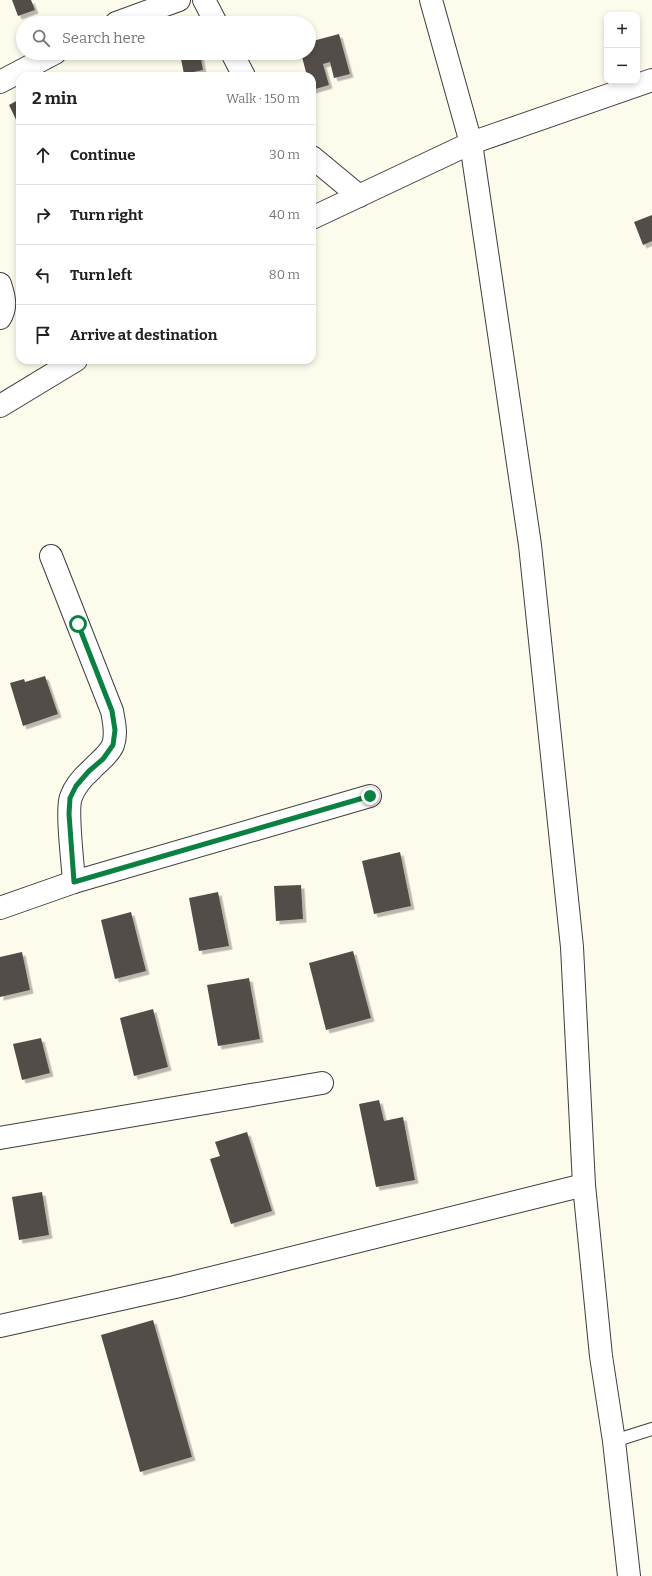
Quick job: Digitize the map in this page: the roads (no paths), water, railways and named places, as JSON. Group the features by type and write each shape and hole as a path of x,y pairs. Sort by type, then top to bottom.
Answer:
{"street":[{"path":"135,16 179,0"},
{"path":"204,0 212,16"},
{"path":"431,0 471,143 531,553 572,947 584,1184 601,1356 614,1441 629,1576"},
{"path":"19,72 42,60"},
{"path":"236,60 242,72"},
{"path":"0,82 16,74"},
{"path":"316,216 471,143 652,80"},
{"path":"316,159 359,196"},
{"path":"0,284 5,297 3,314 0,318"},
{"path":"0,406 69,364"},
{"path":"51,556 112,711 115,730 113,745 103,759 89,771 76,786 70,798 69,814 74,882"},
{"path":"0,908 74,882 370,796"},
{"path":"0,1138 322,1083"},
{"path":"0,1326 175,1287 584,1184"}],"lane":[{"path":"614,1441 652,1429"}]}
